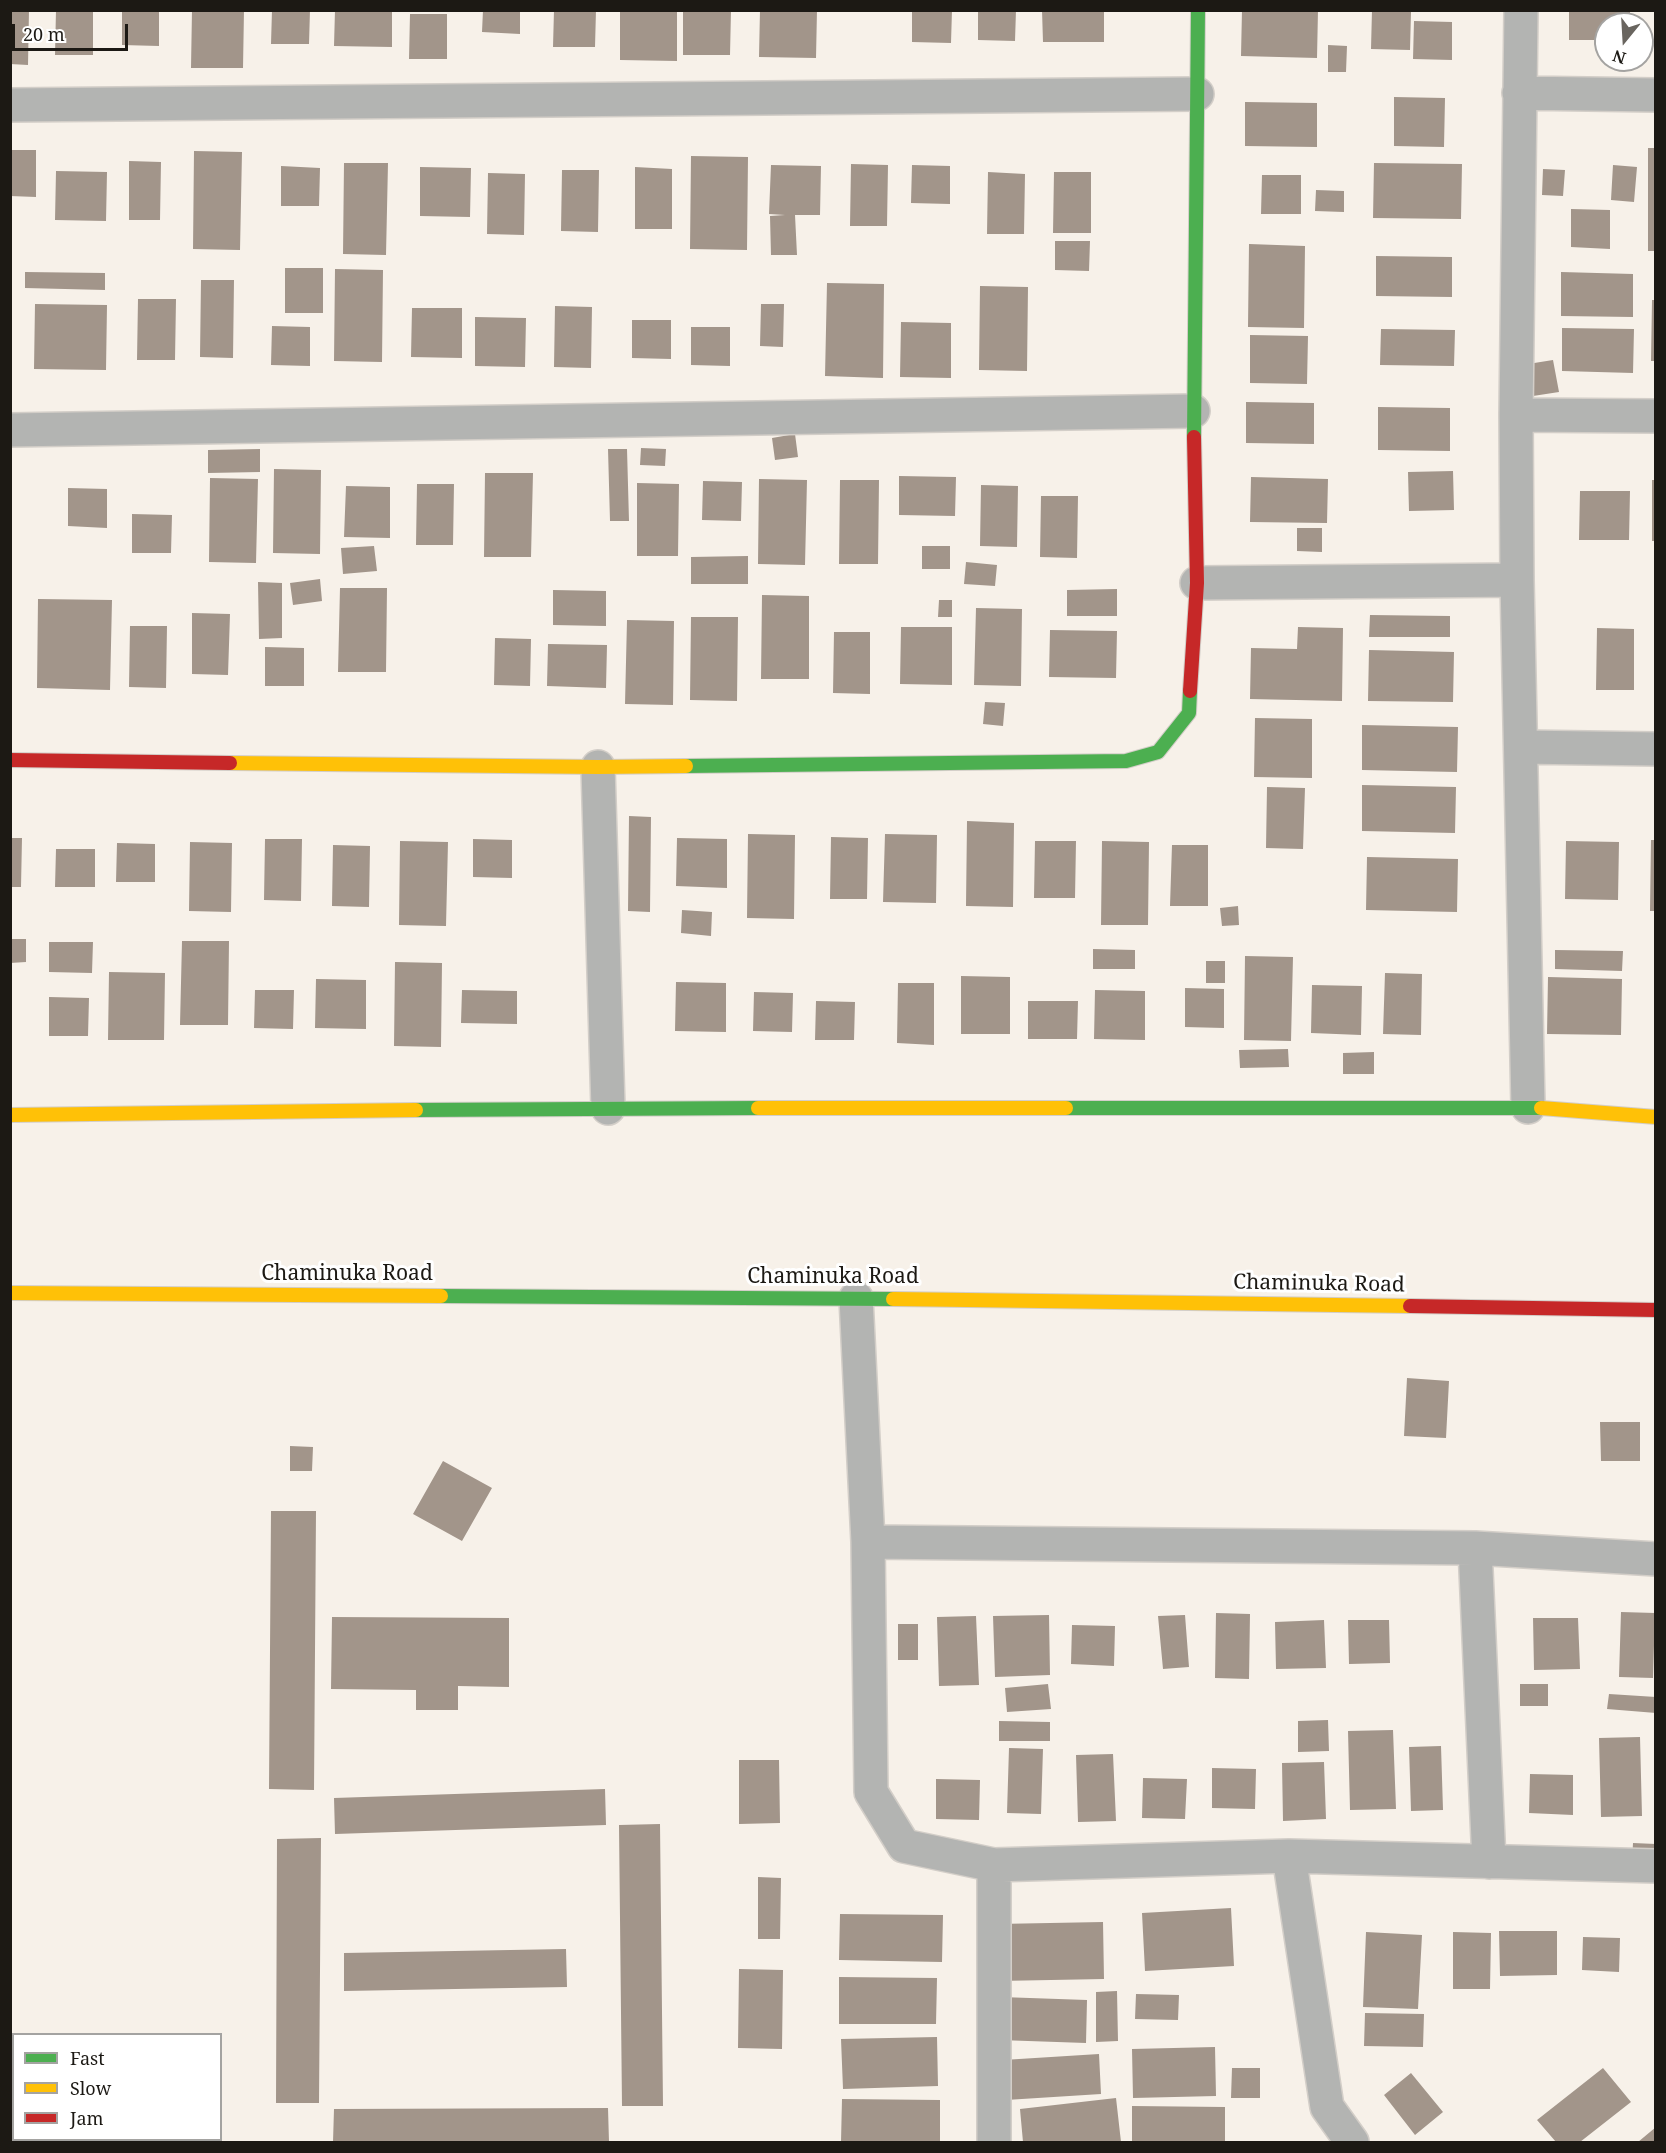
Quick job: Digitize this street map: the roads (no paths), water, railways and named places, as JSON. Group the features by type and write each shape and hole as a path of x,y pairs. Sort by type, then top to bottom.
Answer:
{"street":[{"path":"10,760 598,767 1126,762 1158,752 1189,713 1197,583 1193,411 1198,10"},
{"path":"1521,10 1516,415 1517,580 1528,1107"},
{"path":"1519,93 1656,95"},
{"path":"10,105 1197,94"},
{"path":"10,430 1193,411"},
{"path":"1516,415 1656,416"},
{"path":"1197,583 1517,580"},
{"path":"1521,747 1656,749"},
{"path":"598,767 608,1108"},
{"path":"10,1115 608,1108 1528,1107 1656,1117"},
{"name":"Chaminuka Road","path":"10,1293 856,1298 1656,1310"},
{"path":"856,1298 868,1542 871,1792 904,1846 994,1865 1289,1856 1656,1866"},
{"path":"868,1542 1475,1548 1656,1559"},
{"path":"1475,1548 1489,1863"},
{"path":"1289,1856 1327,2107 1352,2142"},
{"path":"994,1865 994,2142"}]}
